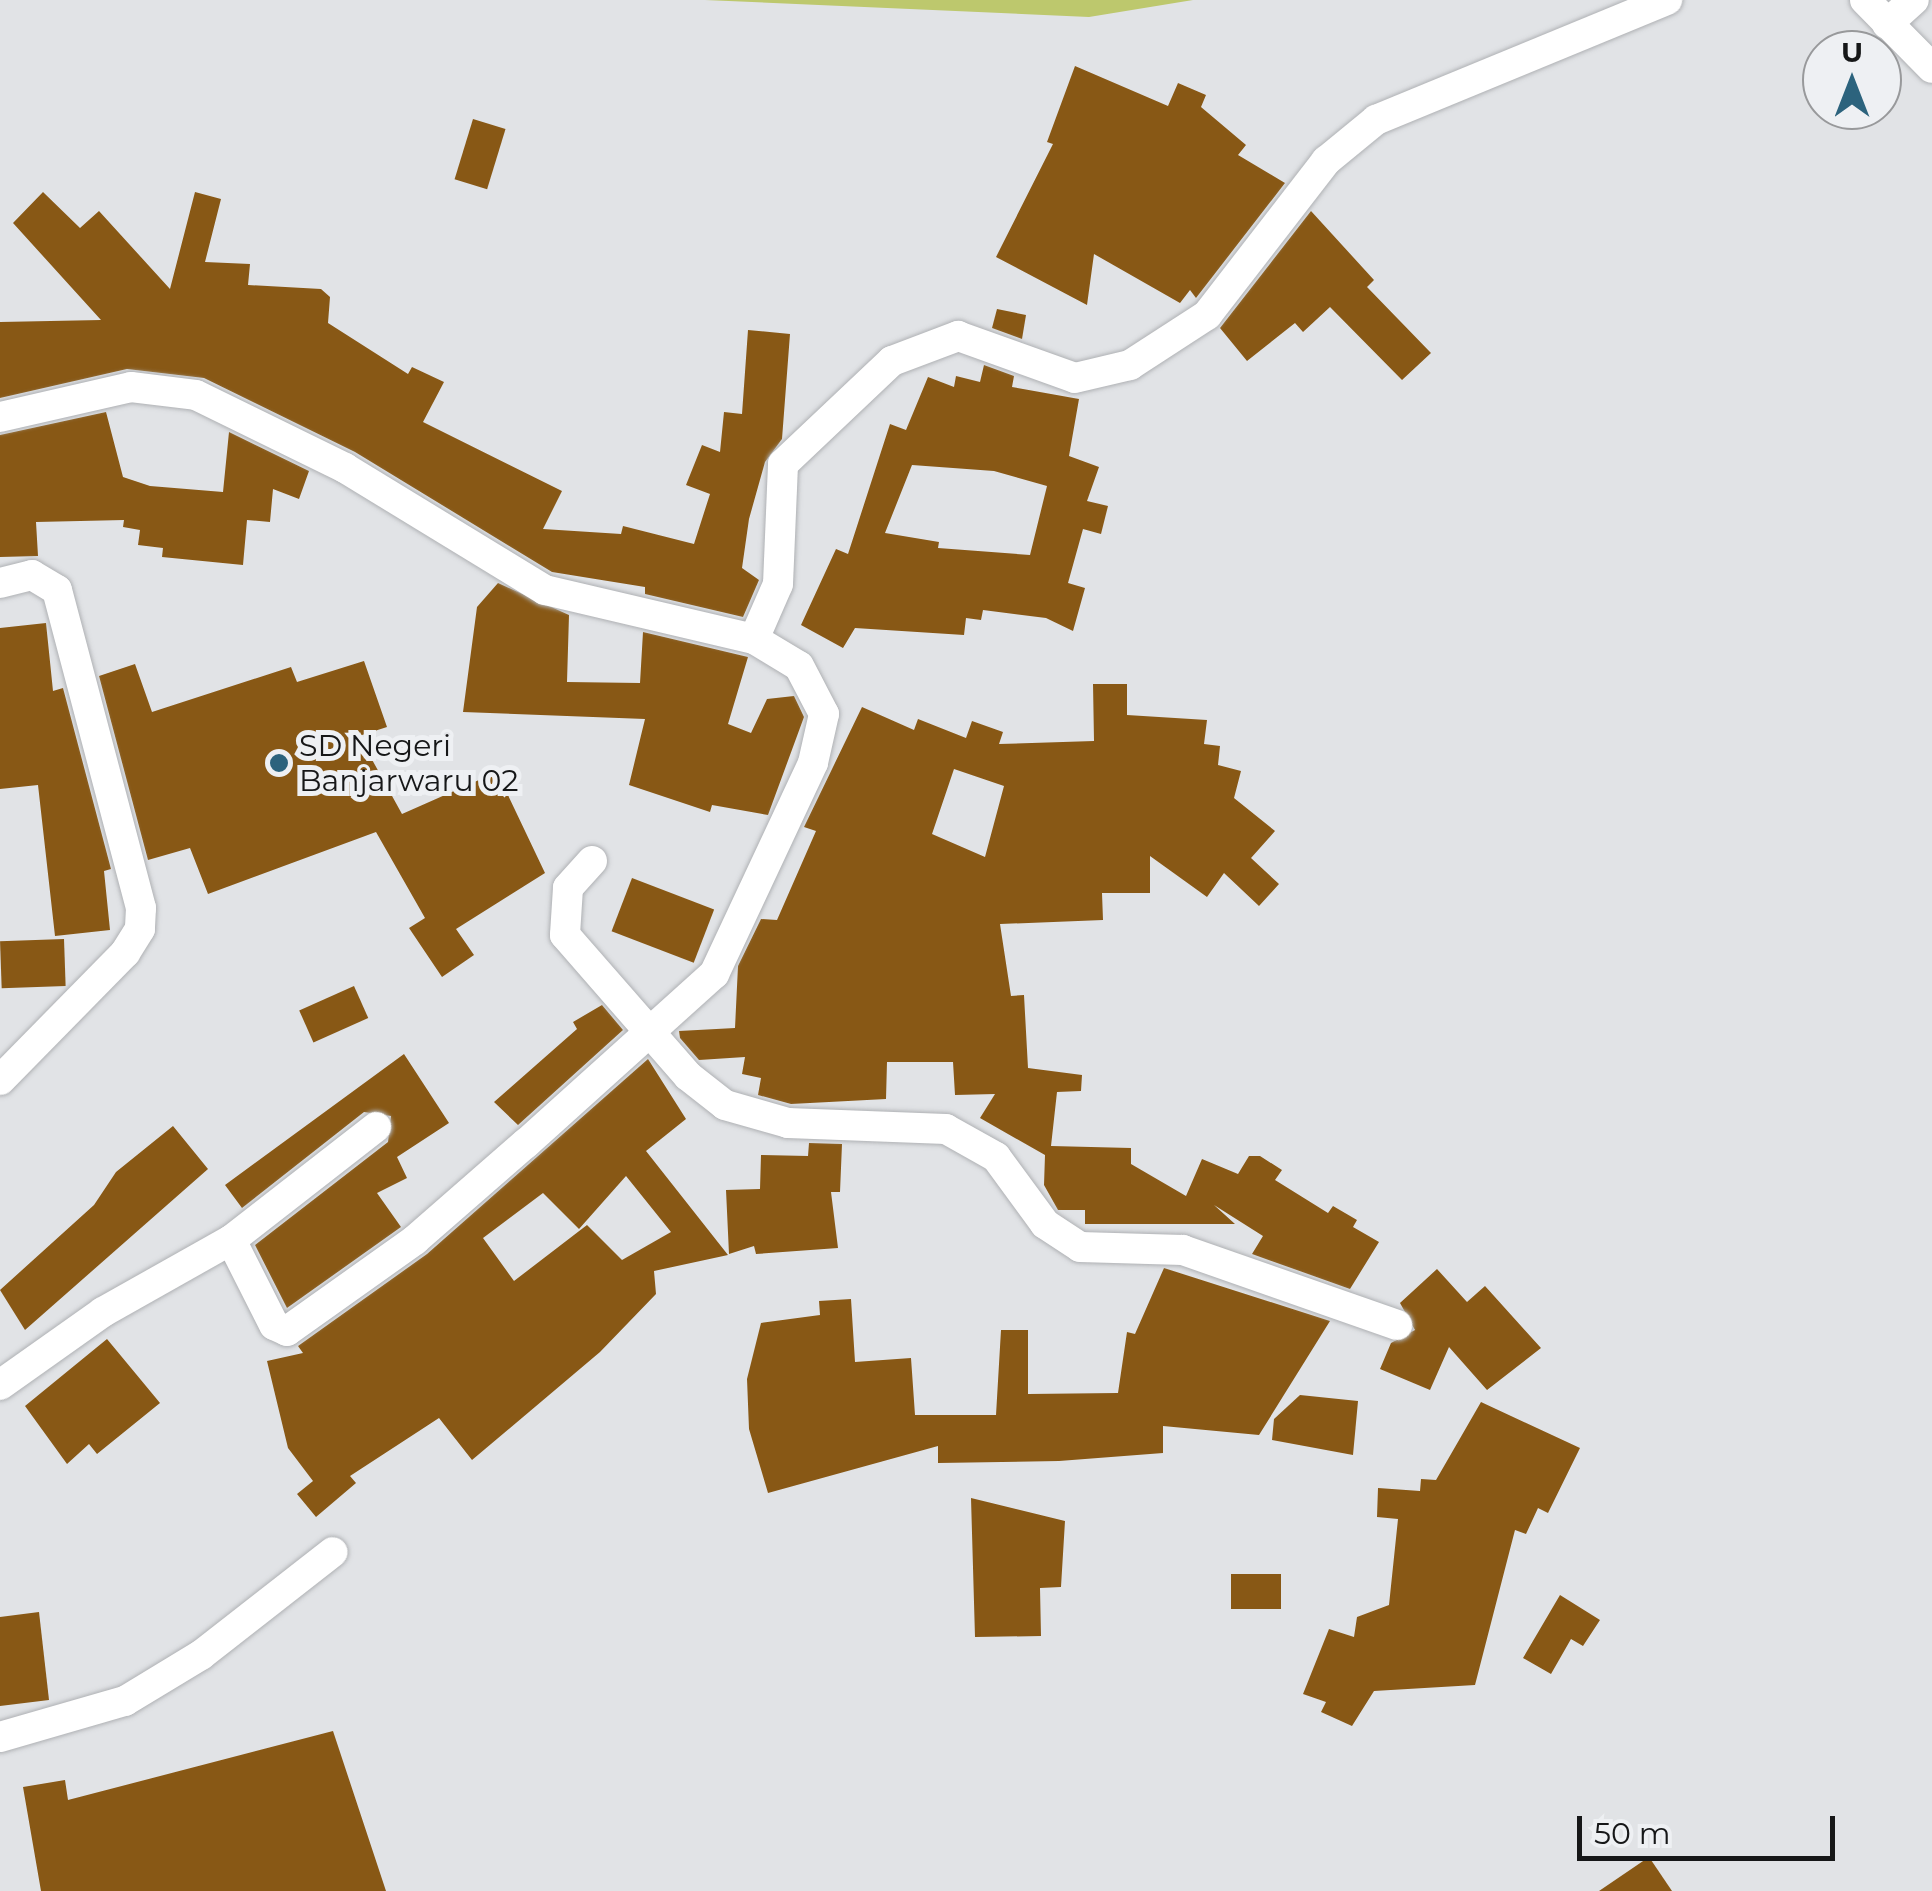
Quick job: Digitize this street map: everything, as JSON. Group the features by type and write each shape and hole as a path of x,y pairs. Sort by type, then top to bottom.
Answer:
{"street":[{"path":"754,639 778,584 783,464 892,360 958,336 1075,378 1130,365 1207,316 1326,161 1376,120 1667,0"},
{"path":"1865,0 1932,68"},
{"path":"1886,24 1914,0"},
{"path":"0,417 130,387 176,389 345,468 545,590 754,639 811,681 824,714 820,743 725,956 415,1240 295,1328 274,1325 231,1240"},
{"path":"0,584 32,575 57,590 141,908 140,929 125,952 0,1080"},
{"path":"592,861 568,888 564,936 688,1076 745,1114 788,1123 920,1123 973,1141 1009,1170 1045,1224 1080,1247 1183,1250 1396,1325"},
{"path":"0,1385 103,1312 231,1240 376,1126"},
{"path":"0,1737 125,1701 201,1655 333,1552"}],"green space":[{"path":"705,0 1193,0 1089,17"}],"building":[{"path":"1075,66 1168,106 1178,83 1206,95 1201,107 1246,145 1238,155 1285,183 1196,298 1190,290 1180,303 1094,254 1087,305 996,257 1053,144 1047,142"},
{"path":"473,119 506,129 487,189 455,179"},
{"path":"43,192 80,228 99,211 170,289 195,192 221,199 205,262 250,264 248,285 321,289 330,297 328,323 408,374 412,367 444,382 423,422 562,491 543,529 621,534 623,526 694,544 710,494 686,485 702,445 720,452 724,412 742,414 748,330 790,334 782,439 765,462 749,519 742,568 759,580 743,617 645,594 645,587 552,572 355,452 204,378 127,369 0,398 0,322 101,320 13,223"},
{"path":"1311,211 1374,280 1367,287 1431,353 1402,380 1330,307 1303,332 1295,323 1247,361 1220,328"},
{"path":"997,309 1026,315 1022,339 992,328"},
{"path":"984,365 1014,376 1012,387 1079,399 1069,456 1099,467 1087,501 1108,506 1101,534 1083,529 1068,583 1085,588 1073,631 1046,618 983,610 981,620 966,618 964,635 855,628 843,648 801,625 836,549 848,554 890,424 906,430 928,377 954,387 956,376 980,382","holes":["912,465 994,471 1047,486 1030,555 938,548 939,542 885,533"]},
{"path":"106,412 123,477 150,486 223,492 229,432 309,471 299,499 273,489 270,522 247,520 243,565 162,557 163,548 138,545 140,530 123,527 124,520 36,522 38,556 0,557 0,435"},
{"path":"498,583 569,615 567,682 640,683 643,632 748,657 728,724 751,733 767,699 794,696 804,717 768,815 712,805 710,812 629,785 645,719 463,712 477,607"},
{"path":"46,623 53,691 63,688 111,869 104,871 110,930 55,936 38,785 0,789 0,628"},
{"path":"364,661 387,727 359,736 402,814 497,772 545,873 456,929 474,955 442,977 409,928 425,918 376,832 208,894 190,848 148,860 99,676 135,664 152,712 291,667 297,682"},
{"path":"1093,684 1127,684 1127,715 1207,720 1204,744 1220,746 1218,765 1241,771 1234,798 1275,831 1251,858 1279,884 1259,906 1224,873 1207,897 1150,856 1150,893 1102,893 1103,920 1000,924 1011,996 1024,995 1028,1068 1082,1075 1081,1091 1057,1092 1051,1146 1131,1148 1131,1164 1186,1196 1202,1159 1238,1174 1249,1156 1260,1156 1282,1170 1275,1180 1328,1213 1333,1206 1357,1220 1353,1227 1379,1242 1350,1289 1252,1254 1263,1236 1214,1205 1235,1224 1085,1224 1085,1210 1058,1210 1044,1185 1045,1155 980,1118 995,1094 955,1095 953,1062 887,1062 886,1099 791,1104 758,1095 761,1078 742,1074 745,1057 699,1060 680,1038 679,1031 735,1028 738,966 761,919 777,920 816,831 804,827 862,707 914,730 918,719 966,738 972,721 1003,732 999,744 1094,741","holes":["954,769 1004,786 985,857 932,834"]},
{"path":"632,878 714,910 694,963 612,931"},
{"path":"64,939 66,986 2,988 0,941"},
{"path":"354,986 368,1018 313,1042 299,1010"},
{"path":"602,1005 623,1030 518,1125 494,1102 577,1029 573,1022"},
{"path":"404,1054 449,1123 397,1157 407,1178 377,1193 401,1227 287,1308 255,1245 388,1142 391,1116 364,1112 242,1208 225,1185"},
{"path":"648,1059 686,1119 646,1151 728,1255 654,1271 656,1294 600,1352 472,1460 439,1418 350,1476 356,1483 316,1517 297,1494 313,1481 288,1448 267,1361 303,1353 298,1346 427,1254","holes":["626,1176 671,1232 622,1260 587,1225 514,1281 483,1238 543,1193 579,1229"]},
{"path":"173,1126 208,1169 25,1330 0,1290 94,1205 116,1172"},
{"path":"809,1143 842,1144 840,1192 831,1192 838,1248 756,1254 754,1246 729,1254 726,1190 760,1189 761,1155 808,1156"},
{"path":"1164,1268 1330,1321 1259,1435 1163,1426 1163,1453 1059,1461 938,1463 938,1446 768,1493 749,1429 747,1379 761,1323 820,1315 819,1301 851,1299 855,1362 911,1358 915,1415 996,1415 1001,1330 1028,1330 1028,1394 1118,1393 1127,1332 1135,1334"},
{"path":"1437,1269 1467,1302 1485,1286 1541,1348 1487,1390 1449,1347 1430,1390 1380,1369 1391,1343 1415,1330 1400,1303"},
{"path":"107,1339 160,1403 97,1454 89,1444 67,1464 25,1406"},
{"path":"1300,1395 1358,1401 1353,1455 1272,1440 1274,1419"},
{"path":"1481,1402 1580,1448 1548,1513 1538,1508 1526,1534 1515,1530 1475,1685 1374,1691 1352,1726 1321,1712 1326,1702 1303,1694 1329,1629 1354,1637 1357,1617 1389,1605 1398,1519 1377,1517 1378,1488 1420,1491 1421,1479 1436,1480"},
{"path":"971,1498 1065,1521 1061,1587 1040,1588 1041,1636 975,1637"},
{"path":"1231,1574 1281,1574 1281,1609 1231,1609"},
{"path":"1560,1595 1600,1620 1583,1646 1571,1639 1551,1674 1523,1658"},
{"path":"39,1612 49,1700 0,1706 0,1617"},
{"path":"333,1731 386,1891 41,1891 23,1787 65,1780 68,1800"},
{"path":"1649,1857 1672,1891 1599,1891"}],"place":[{"name":"SD Negeri Banjarwaru 02","path":"279,763"}]}
